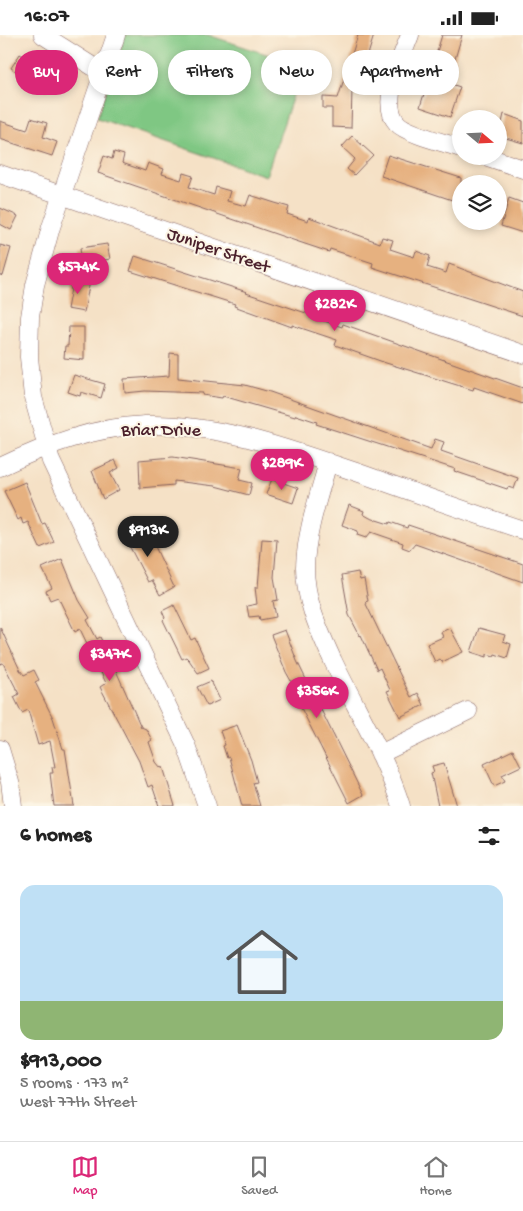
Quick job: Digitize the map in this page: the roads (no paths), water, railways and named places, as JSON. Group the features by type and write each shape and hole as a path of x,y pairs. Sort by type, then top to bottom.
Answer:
{"street":[{"path":"43,35 88,64"},
{"path":"111,50 116,35"},
{"path":"410,35 389,96 390,112 398,124 452,145"},
{"path":"96,95 40,260 30,317 33,397 46,447 59,480 186,745 207,806"},
{"path":"508,164 523,169"},
{"name":"Juniper Street","path":"0,174 523,354"},
{"name":"Briar Drive","path":"0,467 62,440 106,429 143,425 177,425 213,429 328,462 523,530"},
{"path":"328,462 306,551 305,568 309,601 319,631 380,754 401,806"},
{"path":"380,754 468,711"},
{"path":"0,749 10,782 13,806"}]}
